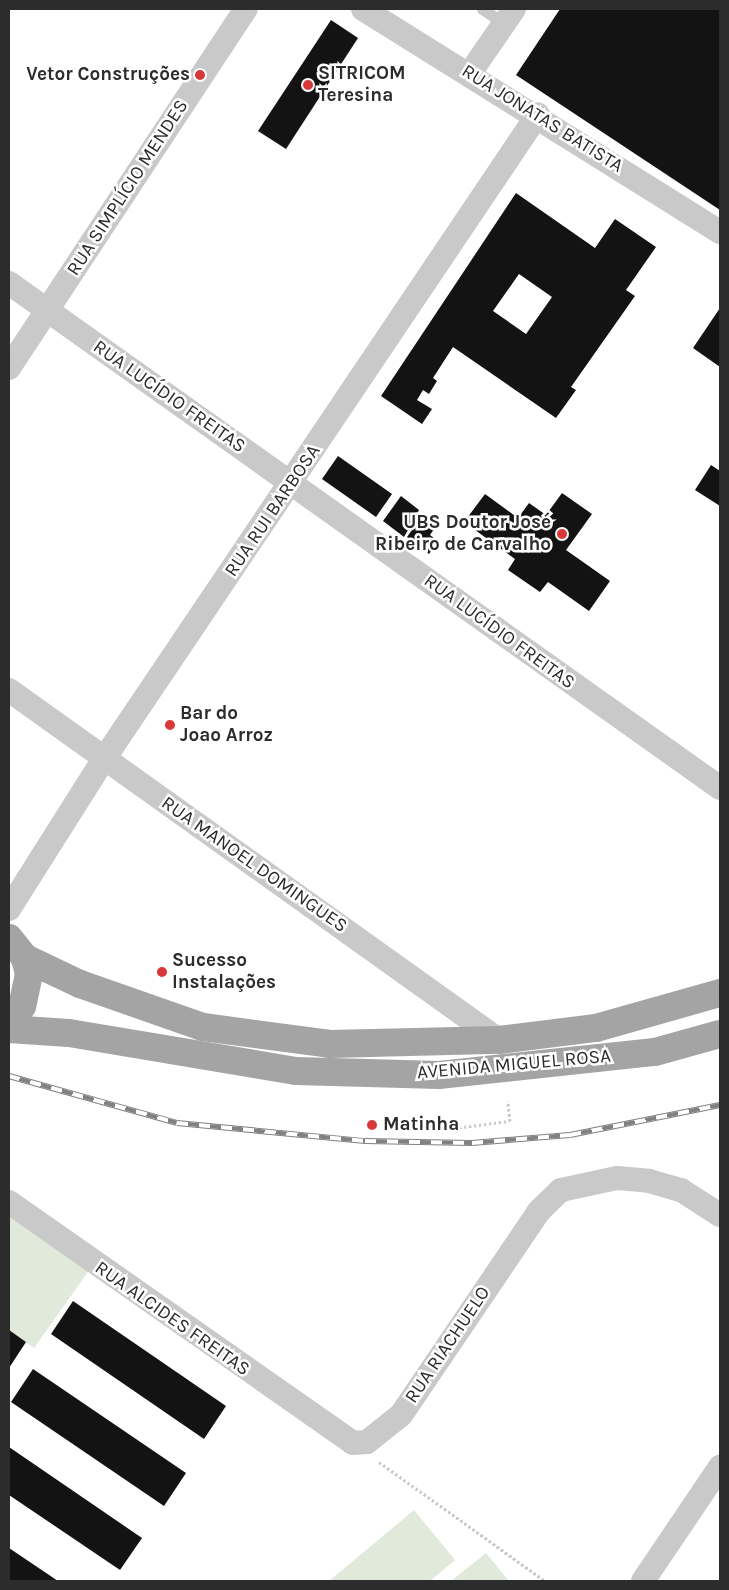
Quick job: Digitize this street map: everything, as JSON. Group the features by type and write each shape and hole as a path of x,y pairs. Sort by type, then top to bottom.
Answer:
{"main road":[{"name":"AVENIDA MIGUEL ROSA","path":"17,948 80,984 203,1027 330,1044 499,1040 596,1028 720,993"},
{"path":"9,1021 28,991 17,948"},
{"name":"AVENIDA MIGUEL ROSA","path":"9,1029 69,1032 296,1071 439,1075 655,1052 720,1034"}],"street":[{"name":"RUA SIMPLÍCIO MENDES","path":"9,368 246,9"},
{"name":"RUA JONATAS BATISTA","path":"363,9 538,114 720,232"},
{"path":"470,73 509,16"},
{"name":"RUA RUI BARBOSA","path":"9,909 104,759 292,483 538,114"},
{"name":"RUA LUCÍDIO FREITAS","path":"9,283 720,788"},
{"name":"RUA MANOEL DOMINGUES","path":"9,690 499,1040"},
{"name":"RUA RIACHUELO","path":"345,1439 367,1442 401,1414 538,1211 560,1190 616,1178 682,1190 720,1215"},
{"name":"RUA ALCIDES FREITAS","path":"9,1202 345,1439"},
{"path":"654,1577 720,1467"}],"lane":[{"path":"482,9 509,16"}],"path":[{"path":"454,1128 510,1121 508,1101"},
{"path":"345,1439 545,1581"}],"green space":[{"path":"9,1214 90,1269 34,1348 9,1330"},
{"path":"414,1510 455,1560 430,1581 329,1581"},
{"path":"486,1553 509,1581 451,1581"}],"building":[{"path":"560,9 720,9 720,210 516,75"},
{"name":"SITRICOM Teresina","path":"331,20 358,38 286,149 258,131"},
{"path":"516,193 595,248 615,219 656,247 626,290 635,296 571,387 576,390 556,418 453,347 433,378 437,381 429,394 423,390 417,400 432,409 422,424 381,396","holes":["519,274 552,297 526,334 493,311"]},
{"path":"720,308 720,367 693,348"},
{"path":"338,456 392,494 376,517 322,479"},
{"path":"711,465 720,471 720,506 695,490"},
{"path":"562,493 592,514 566,550 610,581 589,611 548,582 540,592 508,570 515,559 464,522 485,494 518,518 529,503 546,515"},
{"path":"401,496 419,510 404,537 383,521"},
{"path":"424,513 438,523 430,535 438,541 429,554 407,537"},
{"path":"73,1301 226,1406 204,1439 51,1334"},
{"path":"9,1330 26,1342 9,1368"},
{"path":"33,1369 186,1473 164,1506 11,1402"},
{"path":"9,1447 142,1538 120,1570 9,1495"},
{"path":"9,1548 58,1581 9,1581"}],"railway":[{"path":"9,1076 177,1123 365,1141 472,1143 570,1135 720,1105"}],"place":[{"name":"Vetor Construções","path":"200,75"},
{"name":"SITRICOM Teresina","path":"308,85"},
{"name":"UBS Doutor José Ribeiro de Carvalho","path":"562,534"},
{"name":"Bar do Joao Arroz","path":"170,725"},
{"name":"Sucesso Instalações","path":"162,972"},
{"name":"Matinha","path":"372,1125"}]}
